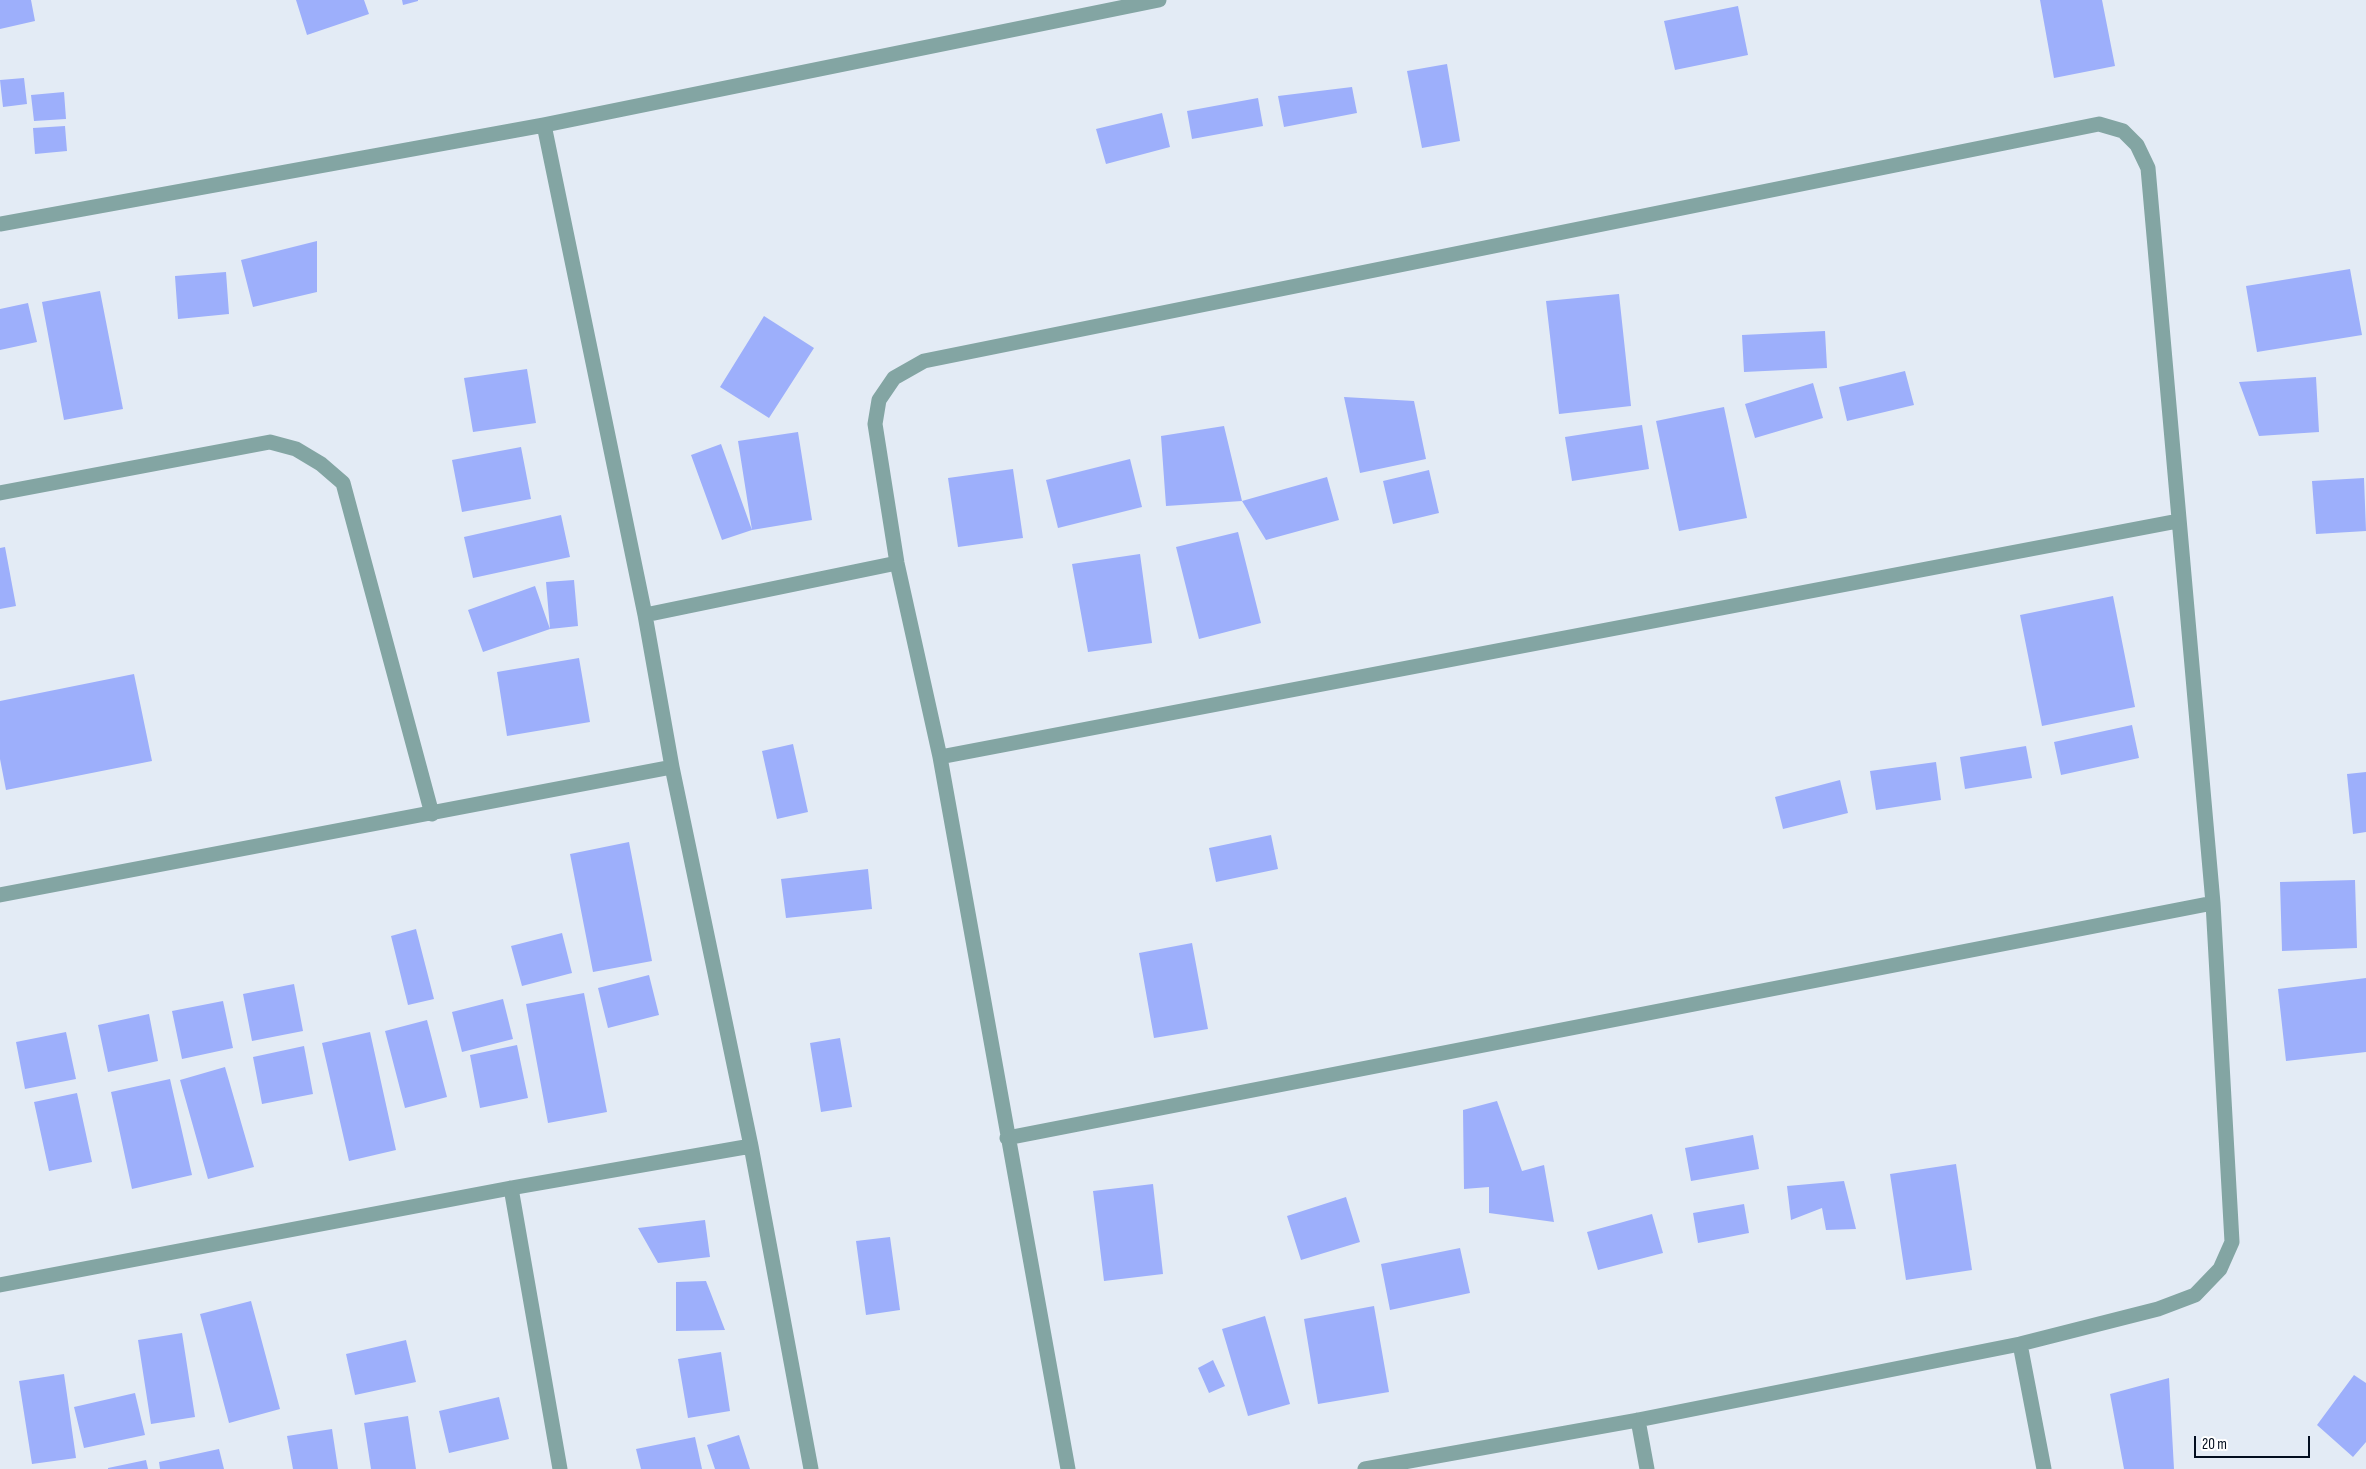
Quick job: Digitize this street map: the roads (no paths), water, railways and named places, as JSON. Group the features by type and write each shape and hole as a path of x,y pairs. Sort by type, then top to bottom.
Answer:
{"street":[{"path":"0,224 544,125 1159,0"},
{"path":"1068,1469 940,757 897,563 875,424 879,400 894,378 924,361 2099,124 2123,131 2137,145 2148,168 2213,903 2232,1242 2220,1269 2195,1294 2158,1309 2020,1344 1638,1420 1365,1469"},
{"path":"544,125 645,615 672,767 751,1146 811,1469"},
{"path":"0,492 270,442 296,449 321,464 343,483 432,814"},
{"path":"940,757 2178,521"},
{"path":"645,615 897,563"},
{"path":"0,896 672,767"},
{"path":"1007,1138 2213,903"},
{"path":"0,1285 511,1188 751,1146"},
{"path":"511,1188 560,1469"},
{"path":"2020,1344 2044,1469"},
{"path":"1638,1420 1647,1469"}]}
